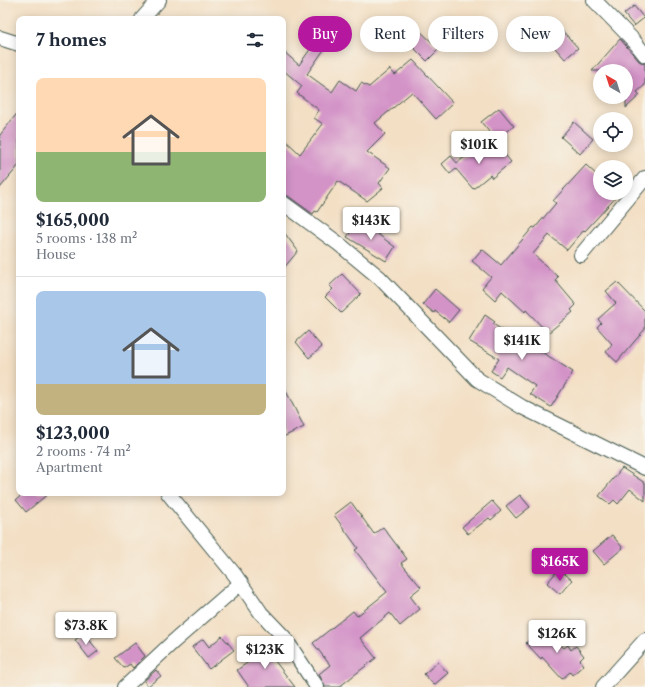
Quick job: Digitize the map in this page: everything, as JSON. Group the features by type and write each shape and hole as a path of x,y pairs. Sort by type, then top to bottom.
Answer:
{"street":[{"path":"145,16 159,0"},
{"path":"594,0 634,41 645,55"},
{"path":"0,38 16,43"},
{"path":"581,255 645,178"},
{"path":"286,205 339,244 380,278 476,379 522,407 645,468"},
{"path":"170,496 241,583 261,613 284,637 317,687"},
{"path":"125,687 173,642 241,583"},
{"path":"602,687 645,640"}],"building":[{"path":"634,6 644,18 634,26 624,14"},
{"path":"420,31 428,38 428,52 436,52 427,61 418,52 420,52"},
{"path":"565,34 578,48 565,59 559,52 565,52"},
{"path":"620,39 639,61 645,64 645,85 637,92 640,95 633,102 633,64 598,64"},
{"path":"308,52 322,52 307,74 332,92 340,80 356,91 361,83 369,87 390,69 395,75 413,60 453,103 436,119 412,92 375,123 385,134 367,152 390,168 379,183 383,188 367,201 338,181 317,212 315,211 313,214 286,196 286,141 300,154 323,124 314,118 319,110 297,93 302,86 286,73 286,54 299,65"},
{"path":"499,108 514,126 496,140 481,122"},
{"path":"16,115 16,169 0,188 0,135"},
{"path":"574,122 593,139 580,154 561,137"},
{"path":"494,141 511,162 492,178 490,175 473,189 456,169 450,174 442,164 451,156 457,163 471,152 475,157"},
{"path":"586,165 593,172 593,200 614,200 567,250 549,235 533,254 558,277 555,280 576,305 571,310 573,312 548,333 526,310 525,312 502,291 495,300 482,288 491,277 472,261 482,249 501,265 533,227 535,228 556,203 553,201"},
{"path":"359,220 395,247 386,261 347,237"},
{"path":"286,235 298,251 286,265"},
{"path":"342,274 361,294 341,313 325,297 333,289 329,286"},
{"path":"617,282 645,311 645,329 617,362 606,352 612,344 597,327 601,323 598,319 616,303 606,291"},
{"path":"435,289 459,310 449,322 423,304"},
{"path":"485,315 495,322 493,324 513,337 514,334 573,372 551,407 530,394 535,386 507,367 500,377 491,371 499,359 469,341"},
{"path":"308,331 322,347 309,358 296,342"},
{"path":"286,391 304,427 286,436"},
{"path":"622,468 645,483 645,501 630,489 618,504 614,500 610,504 599,496"},
{"path":"520,495 530,507 516,518 506,506"},
{"path":"21,496 45,496 26,512 16,500"},
{"path":"492,501 501,511 491,520 489,518 468,534 462,527"},
{"path":"351,502 374,534 383,527 407,559 401,563 421,587 410,596 420,609 400,626 390,613 360,638 376,658 339,687 325,687 319,674 330,665 313,643 353,611 357,616 387,592 355,550 358,548 334,515"},
{"path":"612,535 623,548 604,564 593,551"},
{"path":"559,569 572,580 560,594 547,583"},
{"path":"545,629 564,648 568,645 571,650 576,646 584,656 580,660 584,665 572,675 570,672 562,679 542,657 541,659 526,643 535,634 538,637"},
{"path":"84,633 98,651 89,658 75,640"},
{"path":"222,636 234,650 209,669 192,647 203,639 209,647"},
{"path":"276,641 283,651 271,656 295,687 249,687 237,670 263,652 262,647"},
{"path":"135,643 145,656 133,668 130,664 124,668 115,658"},
{"path":"438,662 448,673 434,685 424,674"},
{"path":"156,670 161,676 148,686 144,681"}]}
